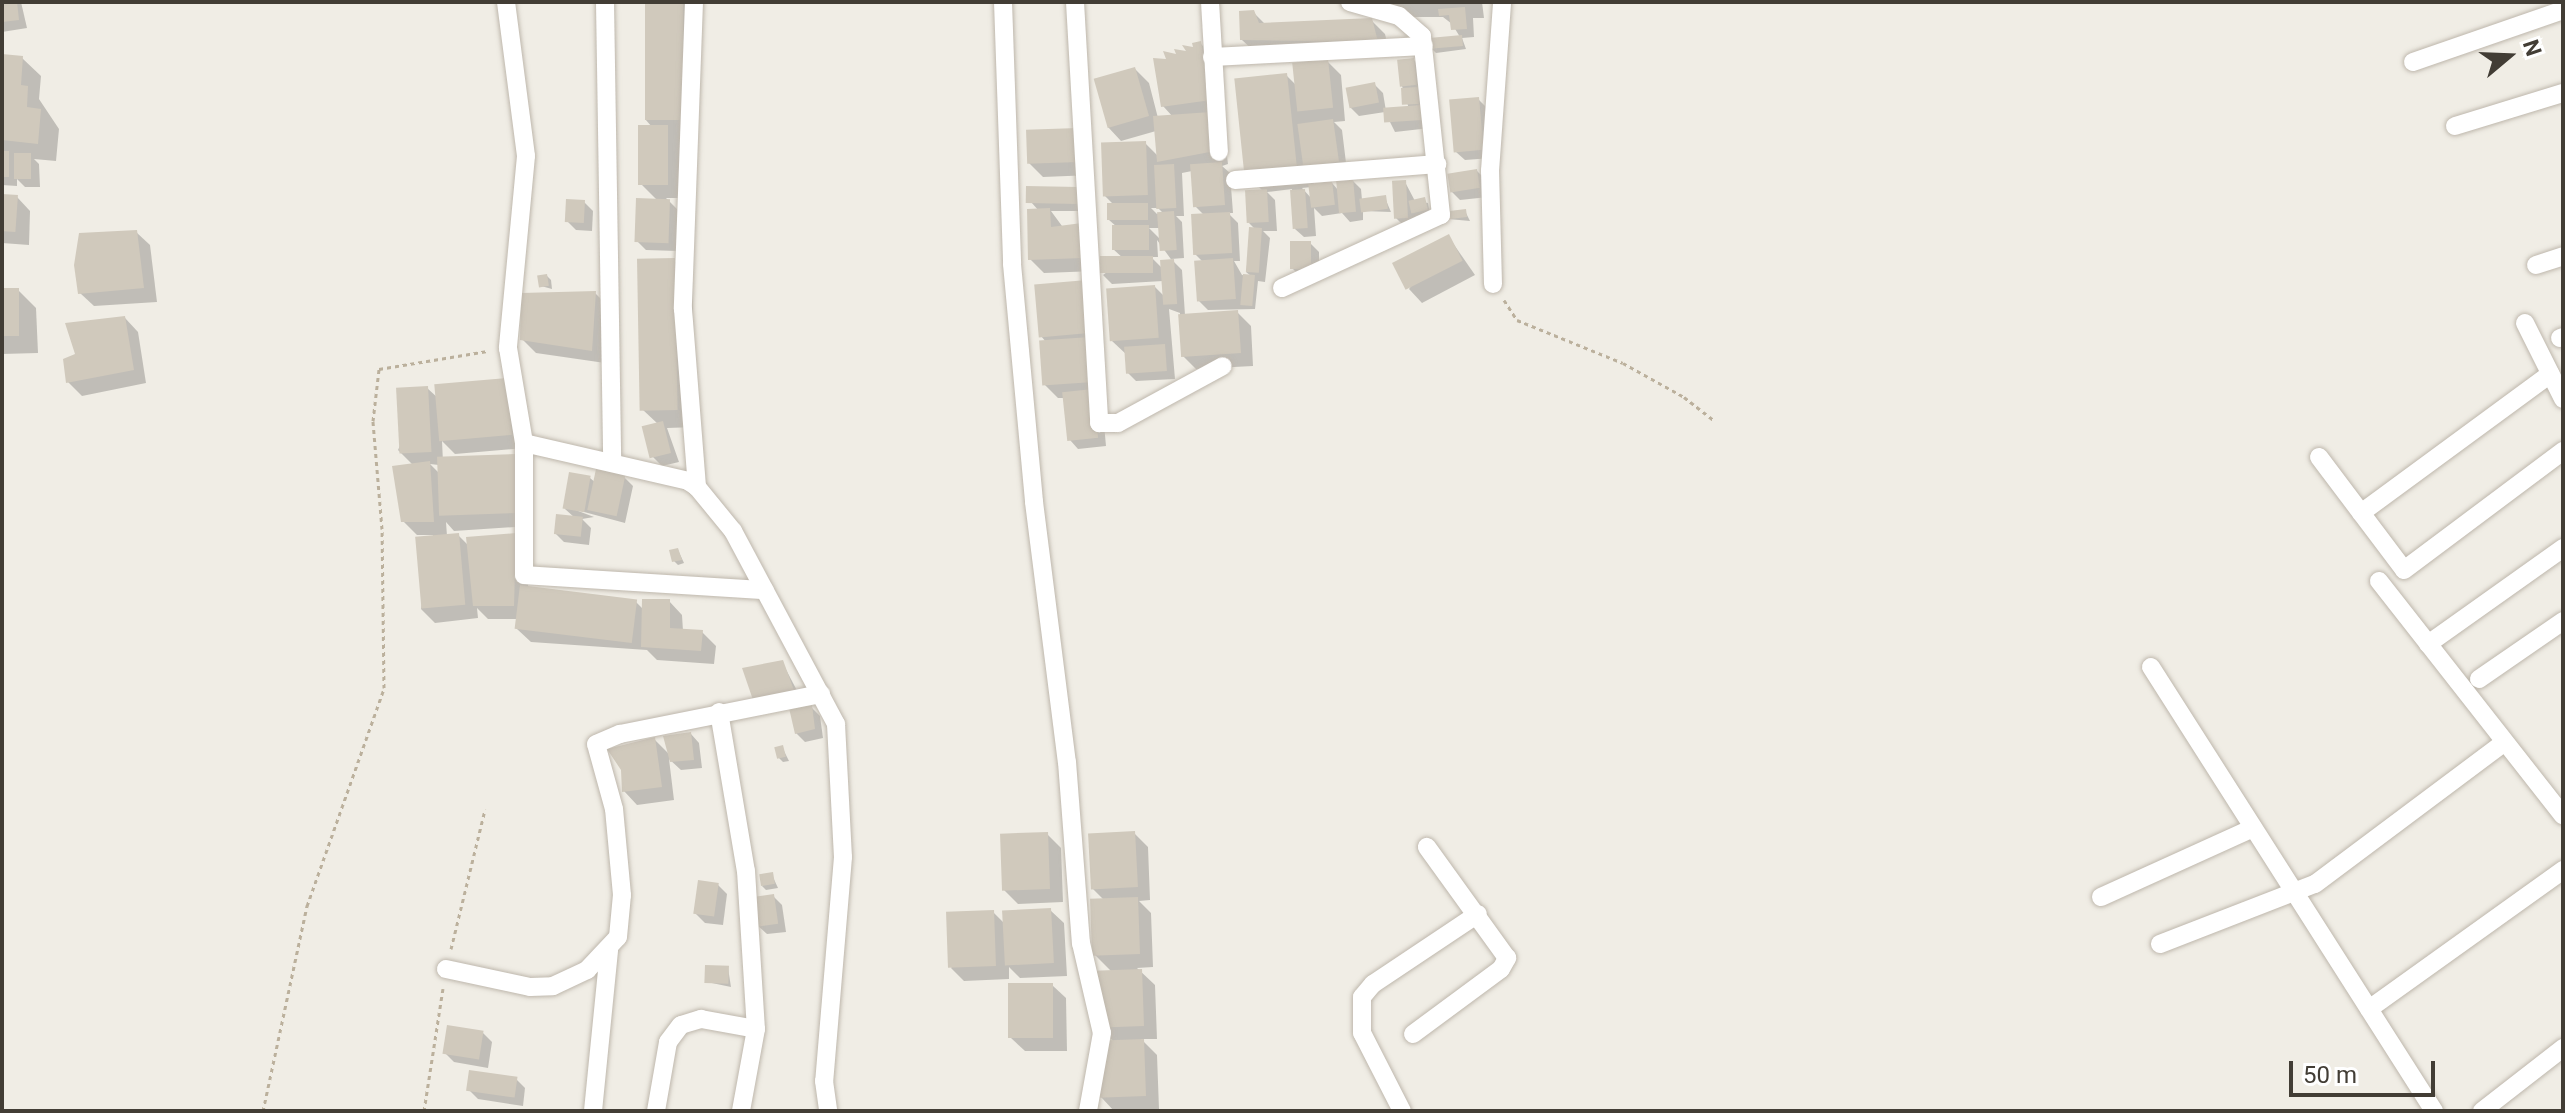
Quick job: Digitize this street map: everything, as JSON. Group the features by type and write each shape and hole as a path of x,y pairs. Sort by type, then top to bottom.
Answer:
{"street":[{"path":"506,2 526,156 508,348 524,443 524,575 765,590"},
{"path":"605,2 612,463"},
{"path":"694,2 683,309 697,487 733,531 821,694 841,746 843,857 824,1081 828,1111"},
{"path":"1003,2 1012,264 1033,486 1067,762 1081,943 1102,1033 1088,1111"},
{"path":"1075,2 1099,423 1118,423 1223,366"},
{"path":"1210,2 1219,152"},
{"path":"1282,288 1441,215 1424,46 1412,24 1375,7 1350,2"},
{"path":"1493,284 1490,171 1502,2"},
{"path":"2413,62 2563,10"},
{"path":"1212,57 1424,46"},
{"path":"2455,126 2563,93"},
{"path":"1235,180 1437,164"},
{"path":"2536,265 2563,256"},
{"path":"2525,323 2563,399"},
{"path":"2361,513 2550,374"},
{"path":"524,443 697,487"},
{"path":"2319,457 2404,570 2563,451"},
{"path":"525,466 553,452"},
{"path":"2428,644 2563,548"},
{"path":"2379,581 2505,742 2556,793 2563,816"},
{"path":"2479,679 2563,621"},
{"path":"2151,667 2434,1111"},
{"path":"593,1111 609,950 623,921 614,809 596,744 719,712 821,694"},
{"path":"719,712 746,871 756,1029 741,1111"},
{"path":"2160,944 2315,884 2505,742"},
{"path":"2101,897 2253,828"},
{"path":"1413,1034 1505,963 1505,951 1427,847"},
{"path":"2369,1009 2563,870"},
{"path":"1402,1111 1362,1033 1362,997 1373,984 1478,914"},
{"path":"446,969 530,987 553,986 587,970 609,950"},
{"path":"656,1111 668,1042 681,1025 701,1019 756,1029"},
{"path":"2482,1111 2563,1048"}],"path":[{"path":"1493,284 1517,320 1623,363 1684,397 1715,421"},
{"path":"263,1111 307,906 384,688 382,529 373,421 379,369 508,348"}],"building":[{"path":"2,2 17,2 19,20 2,22"},
{"path":"645,2 683,2 683,120 645,120"},
{"path":"1465,7 1467,29 1451,30 1449,15 1439,16 1438,9"},
{"path":"1254,10 1259,23 1372,18 1378,42 1240,40 1239,11"},
{"path":"1462,35 1463,46 1430,49 1429,38"},
{"path":"1201,41 1211,100 1161,107 1153,58 1166,59 1163,51 1176,54 1174,49 1186,51 1182,45 1193,47 1192,43"},
{"path":"2,54 23,56 21,85 28,86 27,107 41,109 38,144 2,140"},
{"path":"1414,58 1417,85 1400,87 1397,60"},
{"path":"1328,59 1333,108 1297,111 1292,63"},
{"path":"1135,67 1149,116 1108,128 1094,79"},
{"path":"1287,73 1297,169 1244,175 1234,79"},
{"path":"1375,82 1379,103 1350,108 1346,88"},
{"path":"1418,87 1419,104 1402,105 1401,88"},
{"path":"1479,97 1484,150 1454,152 1449,100"},
{"path":"1421,105 1422,120 1384,123 1383,108"},
{"path":"1211,112 1215,151 1157,162 1153,116"},
{"path":"1333,119 1339,162 1303,167 1297,124"},
{"path":"638,125 668,125 668,185 638,185"},
{"path":"1078,128 1079,162 1027,164 1026,130"},
{"path":"1146,141 1148,195 1103,197 1101,143"},
{"path":"2,151 9,151 9,177 2,177"},
{"path":"14,153 31,153 31,179 14,179"},
{"path":"1222,162 1225,205 1193,207 1190,164"},
{"path":"1174,164 1176,208 1156,209 1154,165"},
{"path":"1477,169 1480,188 1450,192 1447,174"},
{"path":"1353,178 1356,212 1339,213 1336,179"},
{"path":"1406,180 1408,218 1394,219 1392,181"},
{"path":"1332,181 1335,205 1311,208 1308,184"},
{"path":"1026,186 1079,187 1079,204 1026,203"},
{"path":"1267,189 1269,222 1247,223 1245,190"},
{"path":"1305,189 1308,228 1293,229 1290,190"},
{"path":"2,194 18,195 15,232 2,231"},
{"path":"1386,195 1388,209 1361,213 1359,199"},
{"path":"1425,197 1428,210 1411,213 1408,201"},
{"path":"636,198 670,199 668,243 634,242"},
{"path":"566,199 585,200 584,223 565,222"},
{"path":"1107,203 1148,203 1148,220 1107,220"},
{"path":"1050,208 1051,227 1082,223 1083,258 1028,260 1027,209"},
{"path":"1466,209 1467,217 1446,219 1445,212"},
{"path":"1174,211 1177,250 1160,251 1157,212"},
{"path":"1230,212 1232,253 1193,255 1191,214"},
{"path":"1112,225 1149,225 1149,250 1112,250"},
{"path":"1249,227 1262,228 1259,273 1246,272"},
{"path":"137,230 144,288 78,294 74,265 79,233"},
{"path":"1449,234 1463,261 1406,290 1392,263"},
{"path":"1290,241 1311,241 1311,269 1290,269"},
{"path":"1100,256 1153,256 1153,273 1100,273"},
{"path":"675,258 678,410 640,411 637,259"},
{"path":"1233,258 1236,299 1197,302 1194,261"},
{"path":"1174,259 1177,304 1163,305 1160,260"},
{"path":"547,274 549,286 539,287 537,276"},
{"path":"1243,274 1255,275 1252,306 1240,305"},
{"path":"1087,280 1092,333 1039,337 1034,285"},
{"path":"1155,285 1159,338 1110,341 1106,288"},
{"path":"2,288 19,288 19,336 2,336"},
{"path":"596,291 592,351 520,340 521,293"},
{"path":"1238,310 1241,353 1181,357 1178,314"},
{"path":"125,316 134,370 66,383 63,359 75,354 65,323"},
{"path":"1090,337 1093,382 1042,385 1039,341"},
{"path":"1165,344 1167,371 1126,374 1124,347"},
{"path":"507,378 512,435 439,441 434,384"},
{"path":"428,386 431,452 399,454 396,388"},
{"path":"1093,389 1098,438 1067,441 1062,392"},
{"path":"663,421 671,453 650,458 642,426"},
{"path":"516,454 518,513 439,516 437,457"},
{"path":"430,461 434,522 401,522 392,466"},
{"path":"596,469 625,475 617,516 587,510"},
{"path":"569,472 591,476 584,512 563,508"},
{"path":"556,514 583,517 581,537 554,534"},
{"path":"459,533 465,605 421,609 415,537"},
{"path":"516,533 514,606 473,606 466,537"},
{"path":"678,548 682,560 672,562 669,550"},
{"path":"520,585 637,599 632,643 515,629"},
{"path":"642,599 670,599 670,628 703,630 701,651 641,647"},
{"path":"783,660 795,693 753,700 742,668"},
{"path":"812,705 815,729 795,734 789,708"},
{"path":"691,732 694,760 670,762 663,736"},
{"path":"655,737 662,787 622,792 621,770 607,749"},
{"path":"783,745 786,757 777,759 774,747"},
{"path":"1135,831 1138,887 1091,889 1088,833"},
{"path":"1048,832 1050,889 1002,891 1000,834"},
{"path":"773,872 775,884 761,886 759,874"},
{"path":"698,880 719,883 714,917 693,914"},
{"path":"774,894 778,924 756,927 752,897"},
{"path":"1138,897 1140,954 1092,956 1090,899"},
{"path":"1051,908 1054,963 1005,965 1002,911"},
{"path":"994,910 996,966 948,968 946,912"},
{"path":"705,965 729,966 728,984 704,983"},
{"path":"1142,969 1144,1026 1096,1028 1094,971"},
{"path":"1008,983 1053,983 1053,1038 1008,1038"},
{"path":"447,1025 484,1031 479,1059 442,1054"},
{"path":"1144,1039 1146,1096 1098,1098 1096,1041"},
{"path":"469,1070 518,1077 515,1098 466,1091"}]}
